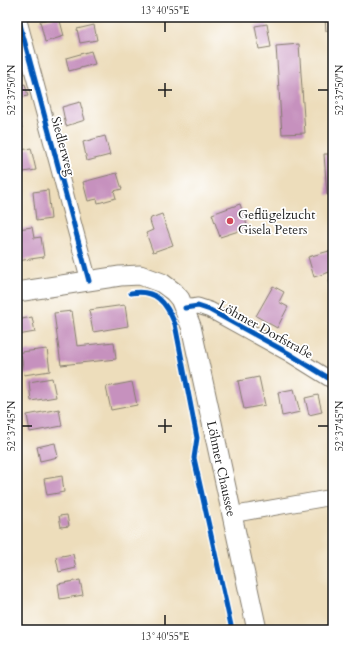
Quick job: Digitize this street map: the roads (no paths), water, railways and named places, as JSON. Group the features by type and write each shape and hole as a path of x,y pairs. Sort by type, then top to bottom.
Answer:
{"main road":[{"path":"17,292 120,276 140,275 162,283 177,295 185,308"},
{"name":"Löhmer Chaussee","path":"185,308 191,326 257,630"}],"street":[{"name":"Siedlerweg","path":"18,17 89,281"},
{"name":"Löhmer Dorfstraße","path":"185,308 198,306 210,310 288,353 331,380"},
{"path":"231,515 333,497"}],"place":[{"name":"Geflügelzucht Gisela Peters","path":"230,221"}]}
